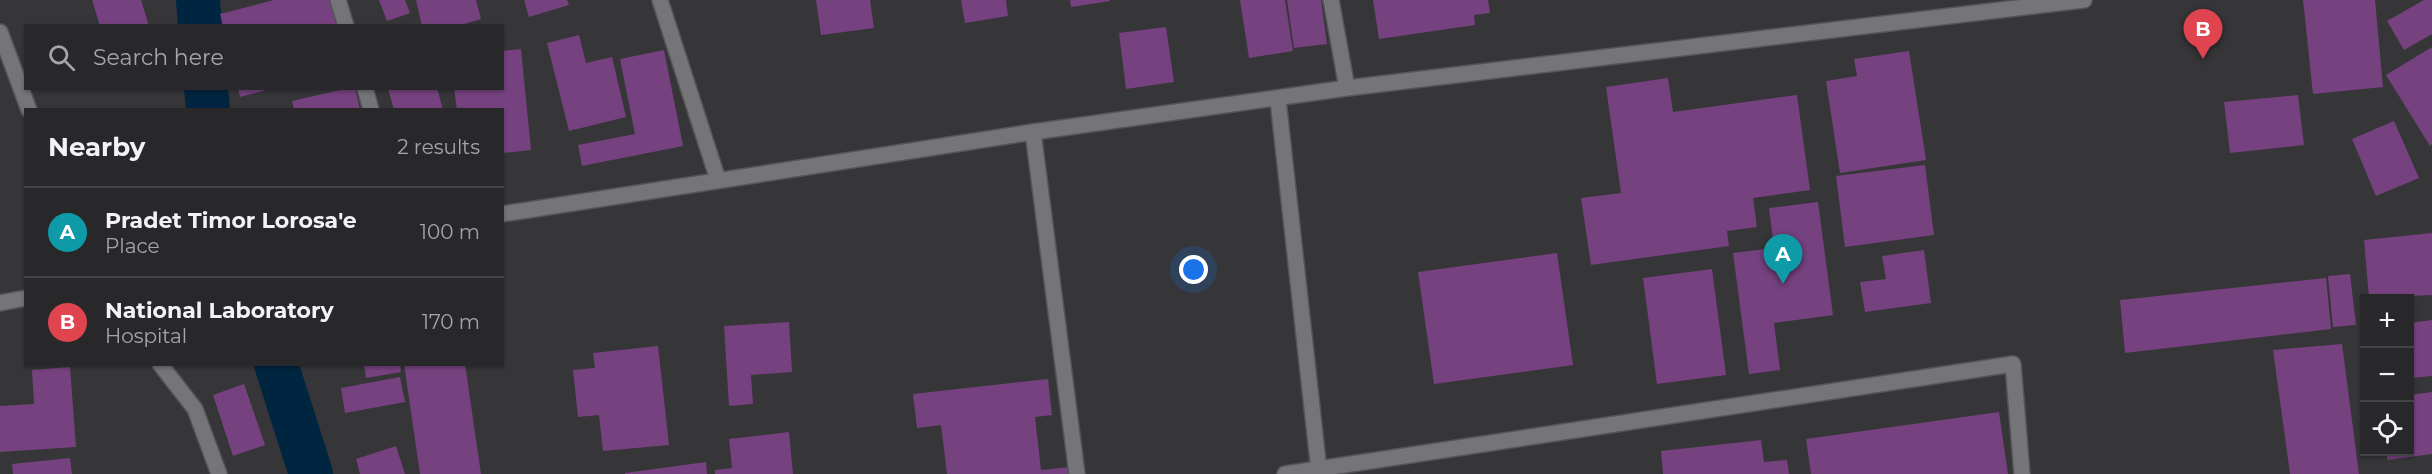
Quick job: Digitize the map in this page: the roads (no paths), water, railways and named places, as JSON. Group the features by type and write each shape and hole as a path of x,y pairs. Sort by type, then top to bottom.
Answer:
{"street":[{"path":"338,0 344,24"},
{"path":"660,0 718,180"},
{"path":"1331,0 1347,88"},
{"path":"1934,0 1936,16"},
{"path":"504,214 1033,132 1347,88 2084,0"},
{"path":"0,32 28,108"},
{"path":"366,90 370,108"},
{"path":"1278,99 1318,471"},
{"path":"1033,132 1077,474"},
{"path":"0,303 24,298"},
{"path":"1285,474 1318,471 1410,454 2013,364 2022,474"},
{"path":"162,366 195,409 219,474"}],"waterway":[{"path":"198,0 200,24"},
{"path":"206,90 208,108"},
{"path":"277,366 311,474"}],"place":[{"name":"National Laboratory","path":"2203,59"},
{"name":"Pradet Timor Lorosa'e","path":"1783,284"}]}
